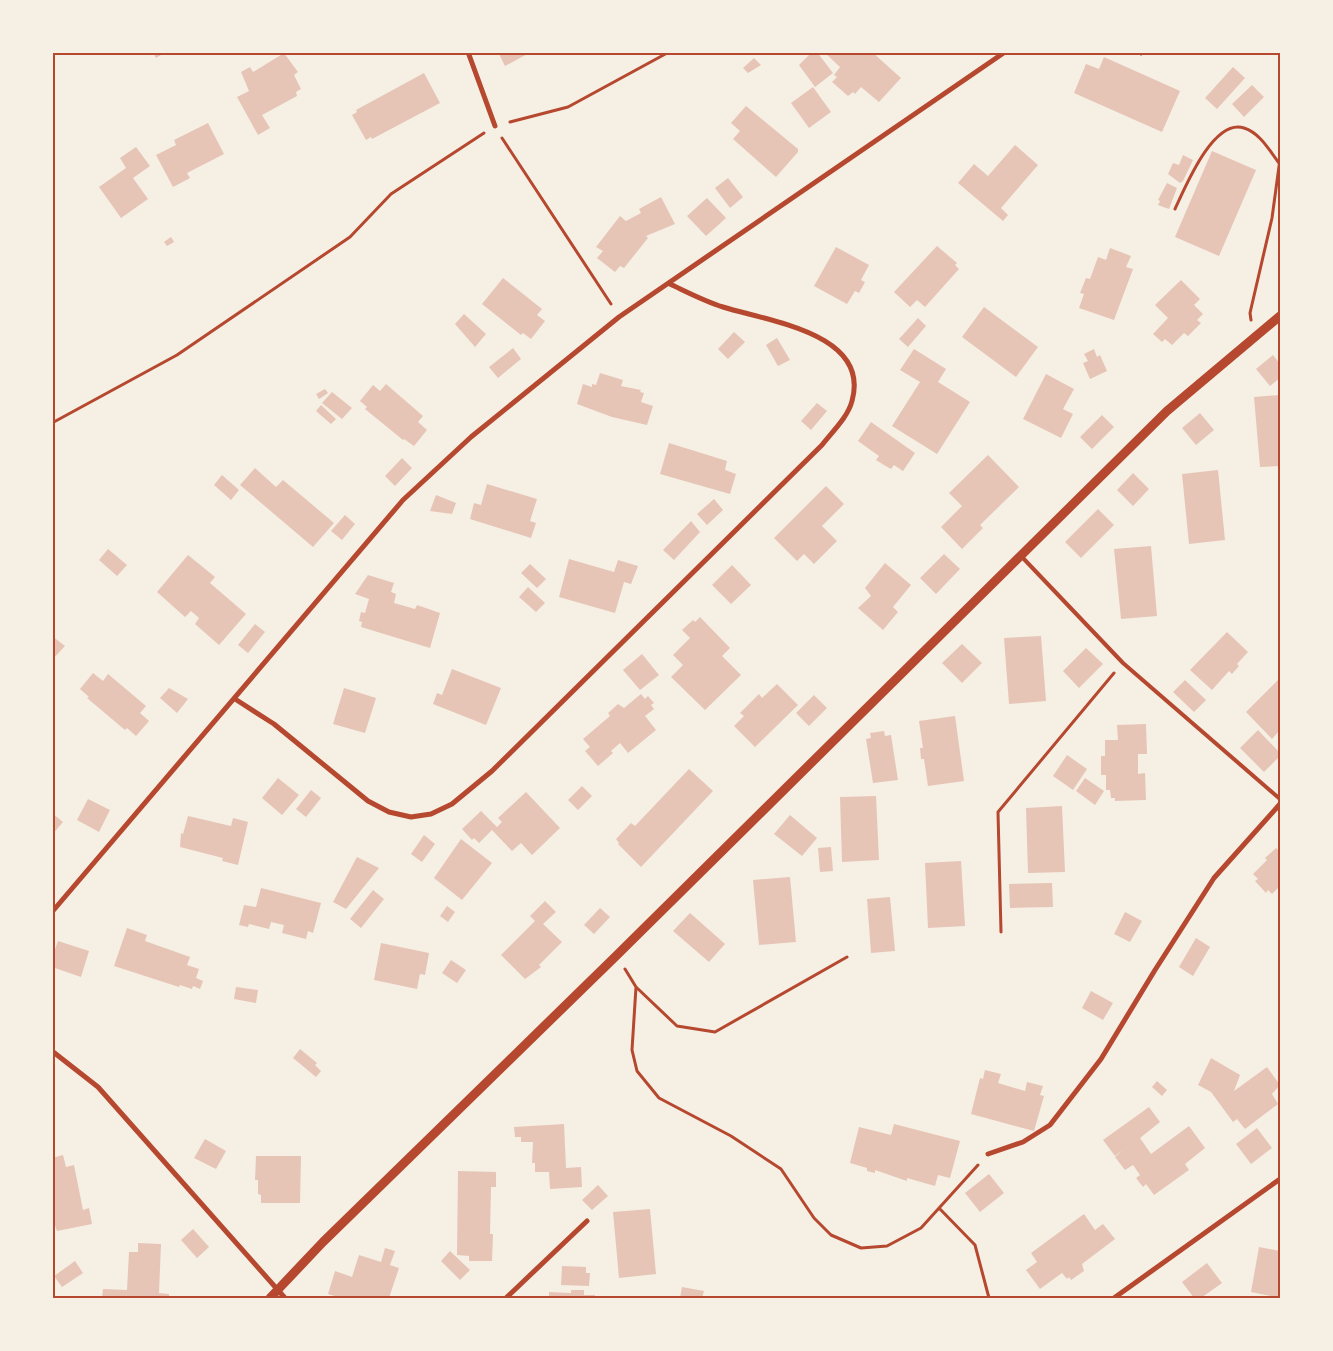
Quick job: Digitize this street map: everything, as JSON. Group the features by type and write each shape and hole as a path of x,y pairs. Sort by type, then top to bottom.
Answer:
{"street":[{"path":"468,52 495,126"},
{"path":"52,912 403,500 471,437 619,317 670,284 762,218 1005,52"},
{"path":"235,699 274,724 368,801 389,812 411,817 431,814 452,804 492,771 822,445 852,402 854,379 848,362 834,346 813,333 720,306 670,284"},
{"path":"270,1298 1167,411 1280,316"},
{"path":"988,1154 1023,1142 1050,1125 1101,1060 1155,970 1214,878 1280,804"},
{"path":"52,1051 98,1087 285,1298"},
{"path":"1114,1298 1280,1179"},
{"path":"506,1298 587,1221"}],"lane":[{"path":"1020,555 1123,663 1280,799"}],"path":[{"path":"52,423 177,355 350,237 391,194 495,126 568,107 669,52"},
{"path":"495,126 619,317"},
{"path":"1175,208 1197,161 1209,145 1227,131 1236,127 1244,128 1259,137 1280,161 1272,218 1250,313 1255,338"},
{"path":"1001,932 998,812 1123,663"},
{"path":"616,956 636,987 678,1026 714,1032 846,957"},
{"path":"636,987 632,1050 637,1071 659,1098 731,1136 782,1169 814,1218 831,1235 861,1248 887,1246 920,1228 988,1154"},
{"path":"939,1208 975,1245 990,1298"}],"building":[{"path":"153,52 166,52 156,58"},
{"path":"498,52 531,52 505,66"},
{"path":"812,52 817,52 833,73 815,87 799,65"},
{"path":"824,52 872,52 901,78 879,102 861,87 855,94 853,92 848,96 832,82 837,77 834,75 840,67"},
{"path":"284,53 298,72 294,75 301,89 296,92 297,96 262,115 270,128 258,135 237,97 249,91 241,72 250,67 253,72"},
{"path":"1104,57 1180,91 1162,132 1074,93 1086,64 1099,69"},
{"path":"754,58 761,65 748,73 743,68"},
{"path":"1233,67 1245,78 1217,109 1205,98"},
{"path":"424,73 440,103 372,139 371,137 366,140 352,115 357,112 356,110"},
{"path":"1252,85 1264,97 1244,117 1232,104"},
{"path":"813,87 831,112 809,128 791,103"},
{"path":"746,106 798,149 798,152 776,177 733,139 740,131 731,123"},
{"path":"208,123 224,154 187,173 190,178 173,187 156,155 176,145 174,140"},
{"path":"1015,145 1038,165 1001,208 1008,215 1003,221 958,183 974,164 988,176"},
{"path":"136,147 150,166 133,178 148,199 121,218 99,187 126,168 120,158"},
{"path":"1212,151 1256,170 1219,256 1175,237"},
{"path":"1183,155 1193,160 1183,181 1180,183 1168,174 1173,163 1179,165"},
{"path":"728,178 743,197 730,208 715,188"},
{"path":"1167,183 1177,188 1169,209 1158,205 1160,201 1158,200"},
{"path":"661,197 675,224 646,236 648,238 624,268 620,266 615,272 597,258 603,251 596,247 620,216 626,221 641,213 639,209"},
{"path":"707,198 726,218 706,236 687,216"},
{"path":"171,237 174,242 167,246 164,242"},
{"path":"937,246 957,263 955,265 959,269 925,307 917,300 910,307 894,292"},
{"path":"836,247 869,265 861,280 865,282 859,293 855,291 847,304 814,286"},
{"path":"1110,248 1131,256 1126,267 1133,269 1114,320 1079,308 1084,294 1080,293 1086,278 1090,279 1098,257 1106,260"},
{"path":"503,278 542,309 537,315 545,321 531,339 523,333 521,335 482,304"},
{"path":"1181,280 1200,299 1194,305 1203,314 1197,320 1201,323 1188,336 1184,333 1172,345 1165,339 1162,342 1153,334 1168,318 1155,305"},
{"path":"984,307 1038,347 1016,377 962,337"},
{"path":"464,314 486,334 475,347 455,324"},
{"path":"918,318 926,326 908,347 899,339"},
{"path":"734,332 745,342 728,359 718,349"},
{"path":"777,338 790,360 778,366 766,345"},
{"path":"513,348 521,359 498,378 489,367"},
{"path":"914,349 946,369 938,382 970,402 937,454 892,426 920,382 900,370"},
{"path":"1094,349 1097,357 1100,355 1107,371 1090,379 1083,363 1088,361 1084,354"},
{"path":"1273,355 1280,364 1280,378 1270,386 1256,369"},
{"path":"600,373 623,380 621,386 641,390 640,392 644,393 641,402 653,406 647,425 612,417 577,404 583,384 592,387 592,384 596,385"},
{"path":"1046,374 1074,389 1063,409 1073,414 1061,438 1023,419"},
{"path":"386,384 423,416 418,422 427,430 414,446 403,440 365,409 367,407 360,401 373,385 380,391"},
{"path":"325,389 328,393 319,399 316,394"},
{"path":"332,392 352,408 342,419 322,403"},
{"path":"1280,395 1280,466 1260,467 1254,397"},
{"path":"817,403 827,411 811,430 801,421"},
{"path":"321,405 336,419 331,424 316,411"},
{"path":"1200,413 1214,430 1196,445 1182,428"},
{"path":"1102,415 1114,427 1092,449 1080,437"},
{"path":"871,422 915,453 903,471 894,465 891,469 876,460 879,456 858,441"},
{"path":"669,443 727,461 725,470 736,474 730,494 660,474"},
{"path":"988,455 1019,487 980,525 983,528 962,549 941,527 962,506 949,493"},
{"path":"402,458 412,468 395,486 385,476"},
{"path":"255,468 276,487 283,480 334,523 313,547 240,485"},
{"path":"1218,470 1225,540 1189,544 1182,474"},
{"path":"1133,473 1149,489 1133,506 1117,490"},
{"path":"222,475 239,490 231,500 214,485"},
{"path":"487,484 537,499 530,521 536,523 531,538 470,519 474,503 481,505"},
{"path":"826,486 844,504 822,526 837,541 814,564 804,554 797,561 774,538"},
{"path":"436,495 456,503 452,514 430,511"},
{"path":"714,499 723,510 707,525 697,514"},
{"path":"1098,509 1114,525 1081,558 1065,542"},
{"path":"345,515 355,524 342,540 331,531"},
{"path":"691,521 700,532 674,560 663,550"},
{"path":"1151,546 1157,616 1121,619 1114,549"},
{"path":"108,549 127,565 117,576 99,560"},
{"path":"944,554 960,569 936,594 920,578"},
{"path":"188,555 215,577 210,583 246,614 219,645 195,624 199,618 191,611 185,617 157,592"},
{"path":"569,559 614,572 618,560 638,566 631,584 624,582 615,613 559,597"},
{"path":"885,563 911,585 893,607 898,612 883,630 858,608 871,596 865,588"},
{"path":"530,564 546,579 537,588 521,573"},
{"path":"732,565 751,585 731,604 712,585"},
{"path":"368,575 394,583 391,592 396,594 394,603 415,609 417,605 440,613 430,648 361,627 362,622 359,621 361,612 365,613 369,599 355,594"},
{"path":"528,587 545,603 536,612 519,597"},
{"path":"700,617 730,648 722,656 741,675 705,710 671,677 683,665 673,655 690,638 682,630 693,620 695,622"},
{"path":"255,624 265,632 248,653 238,645"},
{"path":"1227,632 1248,652 1237,664 1239,666 1232,674 1229,671 1212,690 1190,670"},
{"path":"52,636 65,646 52,660"},
{"path":"1041,636 1046,701 1009,704 1004,638"},
{"path":"962,644 982,663 962,683 942,663"},
{"path":"1086,648 1103,664 1079,688 1063,671"},
{"path":"642,654 659,675 640,690 623,670"},
{"path":"452,669 501,688 486,725 433,704 437,693 442,695"},
{"path":"93,673 103,681 108,674 146,706 140,713 149,721 136,736 127,728 125,730 87,698 89,697 80,689"},
{"path":"1280,678 1280,730 1272,739 1246,712"},
{"path":"1185,680 1206,700 1194,712 1173,692"},
{"path":"777,684 798,705 755,747 734,726 744,716 740,713 759,694 762,698"},
{"path":"169,688 188,699 177,713 160,698"},
{"path":"344,688 376,698 365,733 333,724"},
{"path":"641,694 645,699 648,696 654,703 651,705 654,709 645,716 656,730 628,753 620,743 611,751 613,753 598,766 585,751 590,747 583,739 610,716 608,713 618,704 624,708"},
{"path":"814,695 827,708 809,726 796,713"},
{"path":"955,716 964,781 928,786 924,759 921,759 920,748 923,748 919,721"},
{"path":"1146,724 1147,754 1138,754 1138,774 1145,773 1146,800 1115,801 1115,798 1111,798 1110,790 1106,790 1106,775 1101,775 1101,756 1105,756 1105,740 1118,740 1117,725"},
{"path":"1258,730 1280,753 1280,756 1264,772 1240,748"},
{"path":"884,731 885,736 891,735 898,780 873,783 866,739 871,738 870,733"},
{"path":"1067,755 1087,769 1073,790 1053,776"},
{"path":"689,769 713,791 641,867 618,844 616,839 631,823 635,826"},
{"path":"278,778 299,795 282,815 262,798"},
{"path":"1085,778 1104,791 1095,805 1076,791"},
{"path":"582,786 592,796 578,810 568,800"},
{"path":"311,790 321,798 306,817 296,809"},
{"path":"526,792 560,828 532,855 521,843 512,851 492,830 479,843 474,838 472,840 462,829 481,811 497,827 502,822 498,818"},
{"path":"876,796 879,860 842,862 840,797"},
{"path":"88,799 110,810 99,832 77,820"},
{"path":"1062,806 1065,872 1028,873 1026,808"},
{"path":"52,813 63,822 52,835"},
{"path":"790,815 817,838 802,856 774,834"},
{"path":"188,816 231,826 233,818 248,822 238,865 222,861 223,858 180,847 181,833 183,834"},
{"path":"424,835 435,844 422,862 411,854"},
{"path":"461,839 492,863 462,900 434,878"},
{"path":"831,847 833,871 820,872 818,848"},
{"path":"1276,848 1278,850 1280,848 1280,886 1272,894 1268,890 1266,893 1255,881 1258,879 1253,874 1267,860 1265,858"},
{"path":"357,857 379,868 346,909 333,902"},
{"path":"961,861 965,926 928,928 925,863"},
{"path":"790,877 796,942 759,945 753,880"},
{"path":"1052,883 1053,907 1010,908 1009,884"},
{"path":"261,888 321,903 313,933 308,931 306,939 282,933 284,925 271,922 269,929 249,924 248,927 239,925 244,905 256,907"},
{"path":"373,890 384,899 361,928 350,919"},
{"path":"890,897 895,951 871,953 867,899"},
{"path":"545,901 556,912 543,924 562,942 539,965 541,967 525,979 501,955 535,921 530,916"},
{"path":"447,906 455,912 448,922 440,916"},
{"path":"600,908 610,917 594,934 584,925"},
{"path":"1125,912 1142,921 1130,942 1114,934"},
{"path":"690,913 725,944 709,962 673,931"},
{"path":"127,928 147,935 145,941 190,957 187,965 199,969 196,978 203,981 200,989 193,986 192,989 180,985 179,987 114,966"},
{"path":"1196,938 1210,947 1193,976 1179,967"},
{"path":"58,941 89,951 81,977 52,967 52,958"},
{"path":"381,943 429,953 425,975 420,974 417,989 374,980"},
{"path":"451,960 466,970 457,983 442,973"},
{"path":"236,987 258,990 256,1003 234,999"},
{"path":"1091,991 1113,1003 1103,1020 1082,1008"},
{"path":"300,1049 317,1063 315,1065 321,1071 316,1077 293,1058"},
{"path":"1211,1058 1240,1075 1234,1091 1267,1067 1280,1085 1272,1094 1278,1104 1245,1129 1237,1119 1233,1122 1211,1092 1198,1085"},
{"path":"985,1070 1001,1074 998,1083 1025,1091 1027,1082 1043,1086 1040,1095 1044,1096 1034,1131 971,1114 980,1078 983,1079"},
{"path":"1157,1081 1167,1090 1162,1096 1152,1087"},
{"path":"1149,1107 1160,1122 1140,1138 1151,1154 1189,1126 1205,1148 1185,1164 1189,1170 1154,1195 1146,1184 1143,1187 1136,1178 1140,1175 1133,1165 1125,1170 1115,1157 1123,1150 1115,1156 1103,1140"},
{"path":"564,1124 566,1168 581,1167 582,1187 550,1189 549,1172 535,1172 535,1163 532,1163 533,1142 521,1142 521,1137 515,1137 514,1127"},
{"path":"894,1124 960,1141 950,1178 938,1175 935,1186 907,1178 907,1181 875,1170 875,1173 867,1171 867,1168 850,1163 859,1127 891,1135"},
{"path":"1257,1128 1272,1148 1251,1164 1236,1144"},
{"path":"205,1139 226,1151 216,1169 194,1158"},
{"path":"63,1155 66,1167 74,1165 83,1210 89,1208 92,1224 57,1231 52,1217 52,1158"},
{"path":"256,1156 301,1156 300,1203 261,1203 261,1195 258,1194 258,1180 255,1180"},
{"path":"458,1171 496,1172 496,1187 491,1187 490,1234 493,1234 492,1261 469,1261 469,1256 457,1255"},
{"path":"989,1174 1004,1193 980,1212 965,1193"},
{"path":"598,1185 608,1196 592,1210 582,1200"},
{"path":"650,1209 656,1274 619,1278 613,1212"},
{"path":"1084,1214 1095,1230 1103,1224 1115,1239 1082,1264 1084,1271 1071,1280 1069,1277 1067,1279 1062,1273 1040,1289 1026,1270 1037,1262 1031,1253"},
{"path":"193,1229 209,1247 197,1258 181,1240"},
{"path":"138,1243 161,1244 159,1293 169,1294 169,1298 102,1298 103,1289 127,1290 129,1252 138,1252"},
{"path":"1259,1247 1280,1251 1280,1298 1251,1292"},
{"path":"385,1248 395,1251 390,1265 399,1268 389,1298 341,1298 328,1294 335,1271 352,1277 359,1255 381,1262"},
{"path":"450,1251 470,1270 460,1280 441,1261"},
{"path":"75,1261 83,1273 62,1287 54,1276"},
{"path":"1207,1263 1222,1283 1201,1298 1194,1298 1182,1282"},
{"path":"562,1266 586,1267 586,1273 590,1273 589,1286 561,1285"},
{"path":"682,1287 704,1291 702,1298 680,1298"},
{"path":"571,1290 584,1290 584,1295 595,1295 595,1298 549,1298 549,1292 571,1293"}]}
